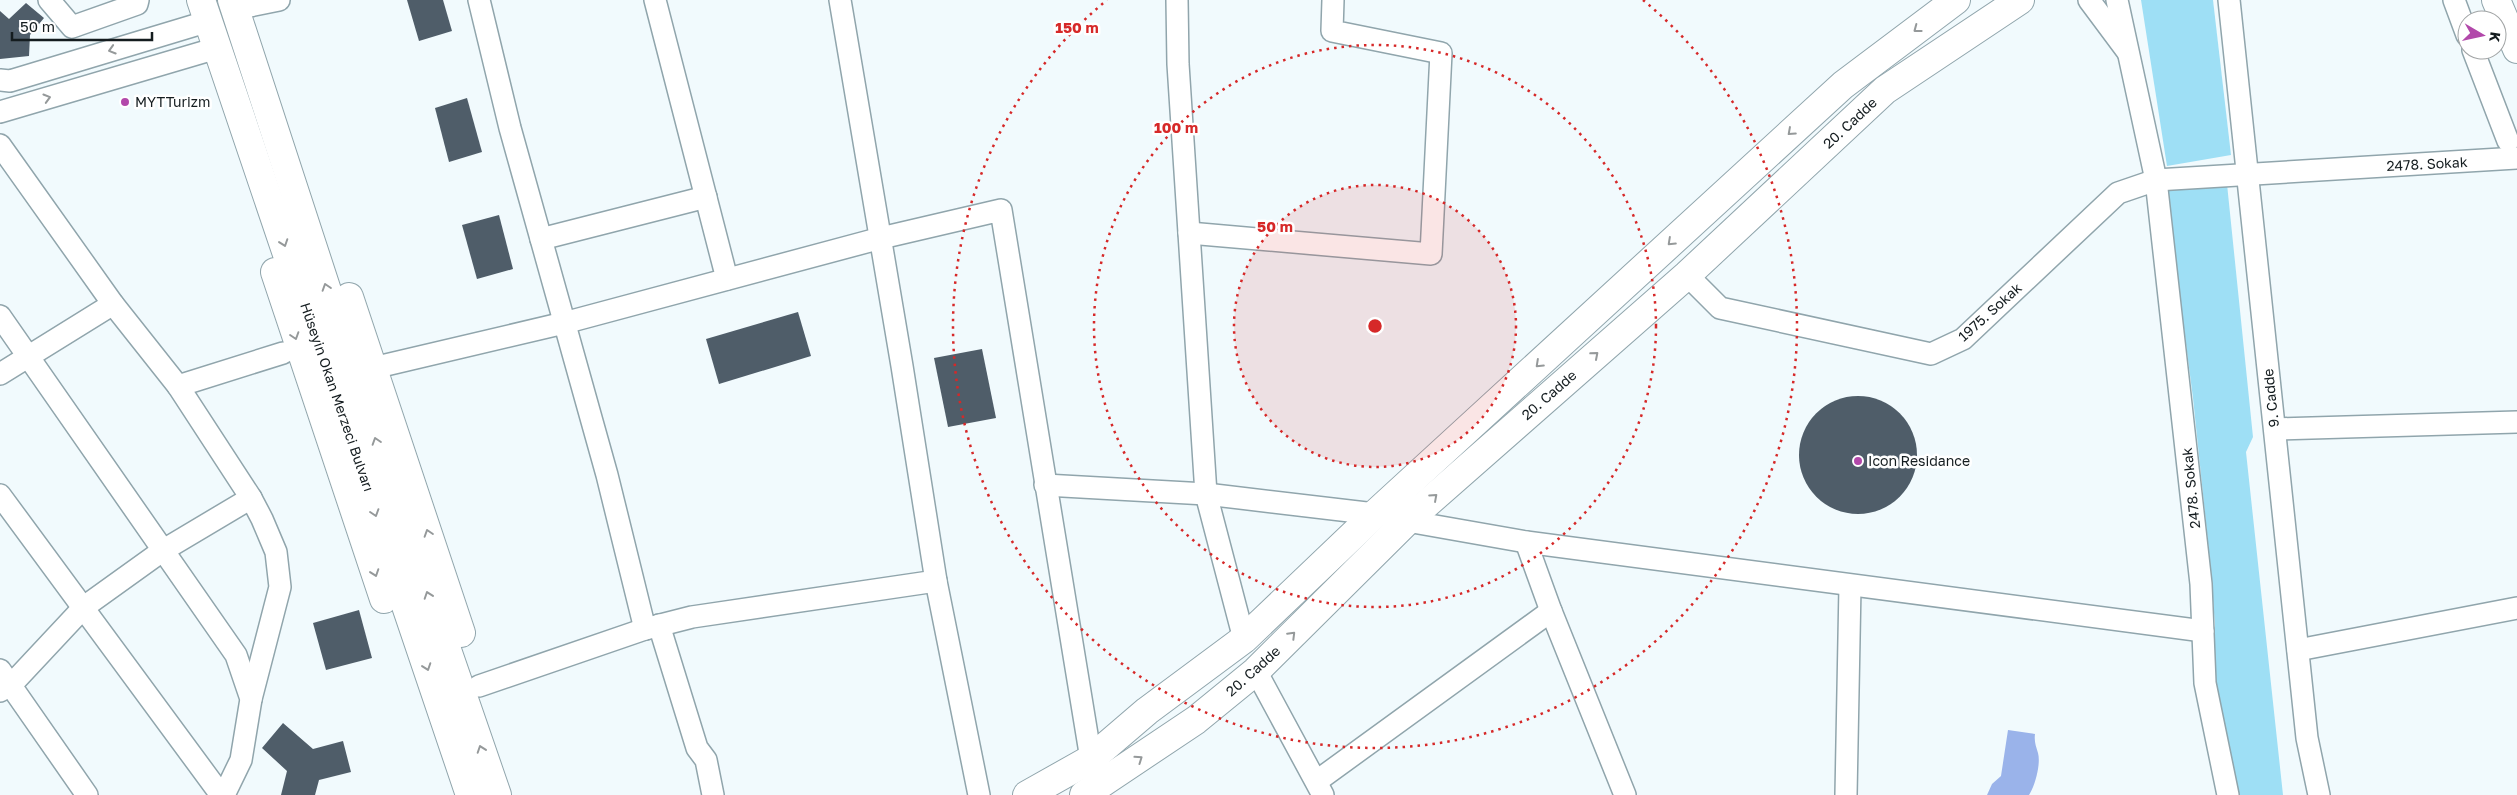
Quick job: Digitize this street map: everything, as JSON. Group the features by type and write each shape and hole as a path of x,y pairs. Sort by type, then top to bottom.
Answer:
{"main road":[{"path":"1027,795 1091,759 1147,711 1244,639 1375,514 1843,85 1956,0"},
{"name":"20. Cadde","path":"1100,791 1196,720 1256,671 1407,521 1687,275 1885,90 2020,0"},
{"path":"2496,0 2517,49"},
{"name":"Hüseyin Okan Merzeci Bulvarı","path":"205,10 470,795"},
{"path":"236,11 284,100 517,795"},
{"name":"Hüseyin Okan Merzeci Bulvarı","path":"236,11 396,502 497,795"},
{"path":"219,50 236,150 299,348 450,795"}],"street":[{"path":"49,0 72,27 137,4 138,0"},
{"path":"236,11 279,0"},
{"path":"479,0 510,128 607,475 652,627 697,748 706,760 713,795"},
{"path":"655,0 727,279"},
{"path":"840,0 881,238 936,581 979,795"},
{"path":"1178,0 1178,64 1206,494 1244,639"},
{"path":"1189,233 1431,254 1441,53 1332,31 1333,0"},
{"name":"2478. Sokak","path":"2089,0 2127,51"},
{"name":"2478. Sokak","path":"2117,0 2156,180 2199,565 2205,683 2228,795"},
{"name":"9. Cadde","path":"2229,0 2307,738 2319,795"},
{"path":"0,80 10,81 205,10"},
{"path":"0,112 219,50"},
{"path":"2477,60 2512,149"},
{"path":"0,145 113,304 178,386 252,498 276,552 280,586 251,700 241,760 223,795 0,495"},
{"name":"2478. Sokak","path":"2156,180 2247,174 2512,149"},
{"name":"1975. Sokak","path":"1687,275 1720,308 1931,354 1963,339 2118,193 2156,180"},
{"path":"540,239 706,198"},
{"path":"373,368 564,323 881,238 1001,210 1091,759"},
{"path":"0,374 113,304"},
{"path":"0,316 236,655 251,700"},
{"path":"178,386 283,353"},
{"path":"2275,429 2517,422"},
{"path":"1045,485 1206,494 1375,514"},
{"path":"86,795 4,682 84,607 162,551 252,498"},
{"path":"1407,521 1526,542 1850,586 2203,630"},
{"path":"1526,542 1550,611 1625,795"},
{"path":"479,686 652,627 692,617 936,581"},
{"path":"1846,795 1850,586"},
{"path":"2298,650 2517,608"},
{"path":"1256,671 1320,788 1550,611"}],"shaded area":[{"path":"2141,0 2213,0 2231,155 2167,166"},
{"path":"2227,184 2253,437 2246,452 2283,795 2239,795 2214,684 2215,624 2208,542 2193,398 2166,190"},
{"path":"2008,730 2035,734 2039,758 2035,781 2029,795 1987,795 1992,784 2001,776"}],"building":[{"path":"407,0 443,0 452,31 419,41"},
{"path":"26,3 44,18 30,35 29,56 0,59 0,11 9,19"},
{"path":"467,98 482,152 449,162 435,108"},
{"path":"499,215 513,269 477,279 462,225"},
{"path":"798,312 811,356 719,384 706,339"},
{"path":"982,349 996,418 948,427 934,358"},
{"name":"Icon Residance","path":"1858,396 1881,400 1900,413 1913,432 1917,455 1913,478 1900,497 1881,510 1858,514 1835,510 1816,497 1803,478 1799,455 1803,432 1816,413 1835,400"},
{"path":"359,610 372,658 326,670 313,623"},
{"path":"283,723 313,749 343,741 351,772 319,780 315,795 281,795 287,771 262,748"}],"place":[{"name":"MYTTurizm","path":"125,102"},
{"name":"Icon Residance","path":"1858,461"}]}
